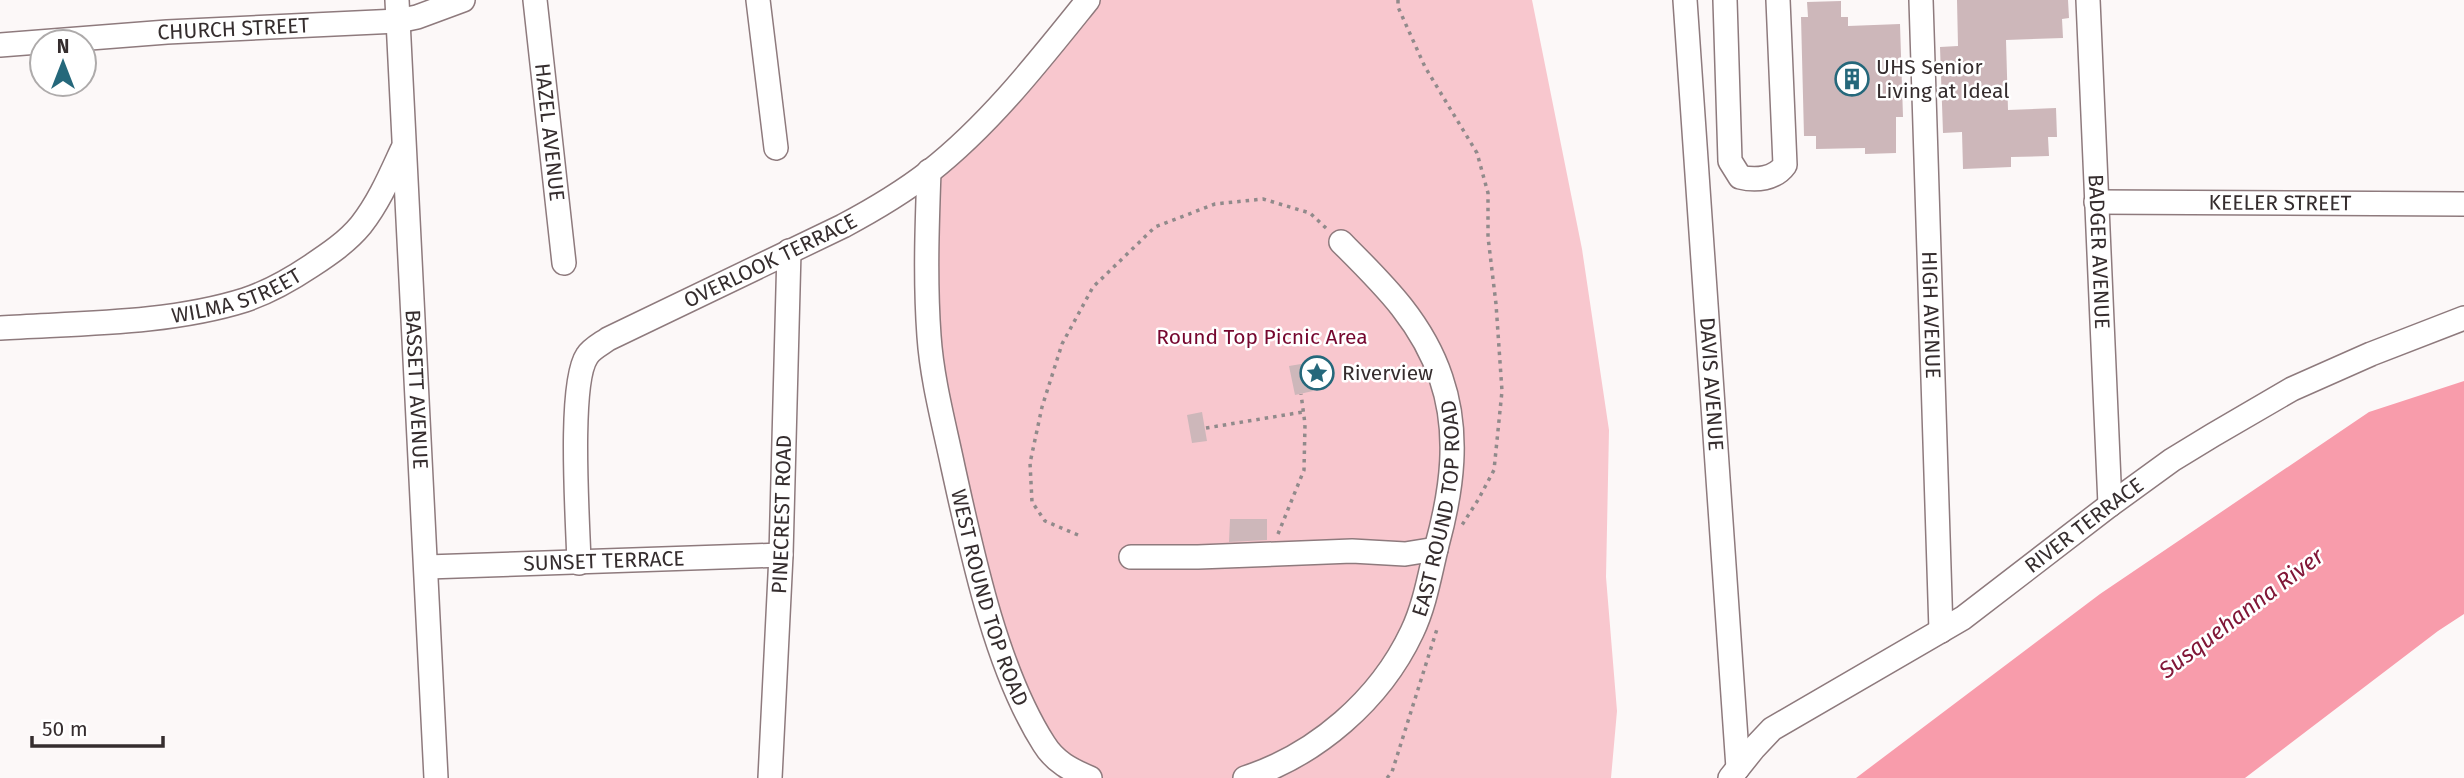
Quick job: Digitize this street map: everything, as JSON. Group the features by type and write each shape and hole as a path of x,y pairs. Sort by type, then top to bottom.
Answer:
{"street":[{"name":"CHURCH STREET","path":"0,45 397,11 417,17 463,0"},
{"name":"HAZEL AVENUE","path":"535,0 564,263"},
{"path":"758,0 776,148"},
{"name":"OVERLOOK TERRACE","path":"579,563 576,404 580,373 587,355 608,339 880,206 929,172 997,108 1032,70 1088,0"},
{"name":"DAVIS AVENUE","path":"1685,0 1734,773"},
{"path":"1725,0 1730,162 1740,177 1750,180 1780,172 1785,165 1778,0"},
{"name":"HIGH AVENUE","path":"1921,0 1941,631"},
{"name":"BADGER AVENUE","path":"2088,0 2110,505"},
{"name":"BASSETT AVENUE","path":"397,11 436,778"},
{"name":"WILMA STREET","path":"0,328 198,311 245,300 286,283 334,251 360,226 384,190 405,144"},
{"name":"WEST ROUND TOP ROAD","path":"929,172 926,258 929,338 936,388 967,528 991,616 1024,708 1045,746 1066,768 1090,778"},
{"name":"KEELER STREET","path":"2096,202 2464,204"},
{"name":"EAST ROUND TOP ROAD","path":"1245,778 1274,769 1326,736 1358,709 1400,654 1417,619 1438,541 1453,463 1452,423 1441,377 1422,335 1397,299 1341,242"},
{"name":"PINECREST ROAD","path":"770,778 781,555 789,251"},
{"name":"RIVER TERRACE","path":"1734,773 1772,729 1963,618 2172,460 2292,389 2371,354 2464,318"},
{"path":"1131,556 1352,551 1405,555 1438,541"},
{"name":"SUNSET TERRACE","path":"427,567 781,555"}],"path":[{"path":"1398,0 1398,7 1425,68 1477,153 1488,193 1488,237 1502,391 1493,470 1464,524 1438,541"},
{"path":"1077,535 1045,520 1032,502 1030,463 1042,407 1062,344 1093,287 1155,227 1215,204 1263,199 1310,213 1341,242"},
{"path":"1269,554 1303,478 1305,439 1301,394"},
{"path":"1206,428 1303,412"},
{"path":"1387,778 1392,772 1439,621"}],"green space":[{"name":"Round Top Picnic Area","path":"1088,0 1532,0 1582,249 1609,430 1606,577 1617,711 1611,778 1059,778 991,616 936,388 929,171"}],"water":[{"name":"Susquehanna River","path":"2464,381 2464,614 2245,778 1856,778 2100,594 2369,412"}],"building":[{"path":"1957,0 2068,0 2069,18 2062,19 2063,38 2006,40 2008,110 2056,108 2057,137 2048,137 2049,156 2011,157 2011,167 1963,169 1962,132 1943,133 1940,47 1958,46"},
{"name":"UHS Senior Living at Ideal","path":"1841,1 1841,17 1848,17 1848,26 1900,24 1903,117 1896,117 1896,153 1865,154 1865,148 1816,149 1816,136 1804,136 1801,17 1808,17 1807,2"},
{"path":"1307,363 1313,391 1295,395 1289,366"},
{"path":"1202,412 1207,441 1192,443 1187,415"},
{"path":"1230,519 1267,519 1267,540 1229,542"}],"place":[{"name":"UHS Senior Living at Ideal","path":"1852,79"},
{"name":"Riverview","path":"1317,373"}]}
